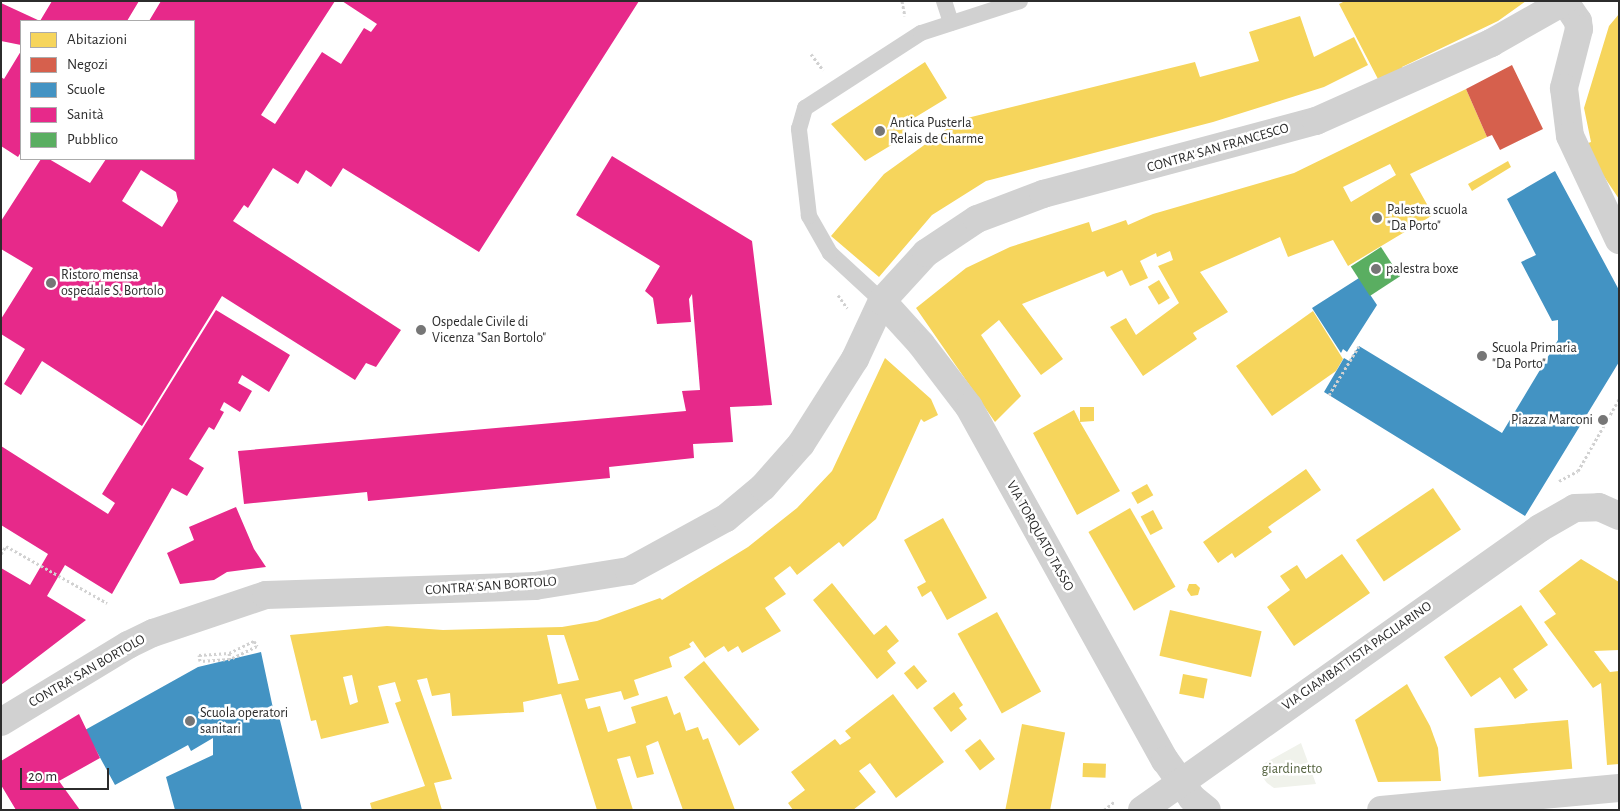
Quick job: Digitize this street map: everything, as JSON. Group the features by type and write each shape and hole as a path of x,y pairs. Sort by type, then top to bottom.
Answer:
{"street":[{"path":"1565,1 1578,21 1579,29 1564,88 1570,136 1619,240"},
{"name":"CONTRA' SAN FRANCESCO","path":"882,301 926,253 977,218 1043,194 1316,121 1491,43 1565,1"},
{"name":"CONTRA' SAN BORTOLO","path":"1,722 128,645 266,595 535,586 629,571 726,518 763,487 801,444 855,359 882,301"},
{"name":"VIA TORQUATO TASSO","path":"882,301 921,344 969,408 1136,710 1181,783 1196,802 1207,810"},
{"name":"VIA GIAMBATTISTA PAGLIARINO","path":"1142,810 1532,534 1575,508 1599,507 1619,516"},
{"path":"1381,810 1619,788"}],"lane":[{"path":"944,1 951,23"},
{"path":"882,301 830,253 817,235 809,216 799,129 805,108 825,92 921,33 1020,1"}],"path":[{"path":"811,54 823,70"},
{"path":"1329,395 1358,346"},
{"path":"1556,483 1578,471 1619,399"},
{"path":"1,554 6,546 107,604"},
{"path":"254,641 257,646 230,659 200,661 200,655 229,653 254,641"},
{"path":"229,653 230,659"}],"green space":[{"name":"giardinetto","path":"1301,743 1316,784 1274,788 1267,783 1260,774 1263,764"}],"building: Abitazioni":[{"path":"1345,1 1526,1 1498,21 1402,67 1403,69 1379,81 1339,4"},
{"path":"1619,14 1619,199 1601,172 1588,143 1591,142 1584,108 1609,26"},
{"path":"1300,16 1314,57 1354,37 1368,65 1324,87 1213,122 986,181 932,215 879,277 831,236 884,174 959,120 1195,62 1200,77 1259,61 1249,32"},
{"path":"925,62 947,98 901,126 908,135 865,161 831,124"},
{"path":"1466,89 1487,137 1410,174 1433,215 1348,266 1333,240 1288,257 1280,237 1200,272 1228,312 1193,333 1197,339 1143,376 1110,327 1126,318 1136,335 1179,303 1158,266 1173,260 1170,251 1157,257 1156,253 1140,261 1148,278 1130,286 1122,270 1107,277 1104,271 1022,304 1063,359 1041,375 999,320 981,335 1021,396 995,422 916,308 966,268 1010,247 1089,222 1092,232 1126,220 1128,225 1153,214 1294,173","holes":["1390,164 1396,175 1351,202 1343,187"]},
{"path":"1508,161 1511,167 1472,191 1468,184"},
{"path":"1159,280 1170,298 1159,305 1148,287"},
{"path":"1313,311 1343,359 1336,371 1272,416 1236,366"},
{"path":"885,358 931,399 938,415 924,422 921,419 876,519 843,547 839,542 797,575 790,566 774,578 786,594 765,608 781,631 742,653 738,646 728,652 724,646 705,658 693,641 689,644 691,647 669,657 672,667 634,680 639,695 624,700 621,691 585,699 588,709 600,706 608,732 636,723 631,707 667,696 674,715 680,712 686,731 698,727 703,740 708,738 735,810 683,810 658,741 646,746 654,774 637,778 630,756 617,759 633,810 597,810 561,694 523,702 524,712 452,716 450,693 432,696 427,678 417,680 452,779 434,783 442,810 372,810 370,803 425,786 395,703 401,701 395,682 378,686 389,723 321,739 316,720 311,721 290,635 387,626 443,630 562,627 597,621 660,598 662,600 748,547 797,508 832,471","holes":["547,635 564,635 579,680 558,684","352,675 358,702 350,705 343,677"]},
{"path":"1080,407 1094,407 1094,421 1080,422"},
{"path":"1074,410 1120,491 1077,515 1033,433"},
{"path":"1306,469 1321,490 1268,527 1272,532 1235,558 1232,553 1218,563 1203,542"},
{"path":"1147,484 1153,495 1138,504 1131,493"},
{"path":"1433,488 1461,529 1384,581 1356,540"},
{"path":"1130,508 1176,587 1134,611 1088,532"},
{"path":"1153,510 1163,529 1150,535 1141,517"},
{"path":"943,518 987,598 947,620 931,591 922,597 917,587 926,582 904,540"},
{"path":"1342,554 1370,593 1294,646 1267,607 1290,590 1280,576 1297,565 1306,579"},
{"path":"1581,559 1619,582 1619,650 1594,651 1610,672 1619,671 1619,764 1607,765 1601,683 1593,688 1544,622 1556,614 1539,591"},
{"path":"832,583 874,635 886,625 899,641 887,651 896,663 877,679 813,600"},
{"path":"1189,584 1196,584 1200,588 1198,595 1191,596 1187,590"},
{"path":"1521,605 1548,645 1513,669 1528,690 1515,699 1500,677 1471,697 1444,657"},
{"path":"1170,610 1262,631 1251,677 1159,656"},
{"path":"997,612 1041,692 1002,713 958,634"},
{"path":"704,661 759,729 739,746 684,677"},
{"path":"914,665 927,681 917,690 904,673"},
{"path":"1183,674 1208,679 1204,698 1179,694"},
{"path":"1407,684 1430,726 1438,748 1441,781 1378,782 1355,720"},
{"path":"954,692 963,705 959,708 967,719 951,732 933,708"},
{"path":"893,694 944,762 896,798 870,763 859,771 876,792 853,810 793,810 788,803 805,790 791,772 835,739 840,745 851,738 845,731"},
{"path":"1568,720 1572,769 1479,777 1474,728"},
{"path":"1022,724 1065,732 1050,810 1005,810"},
{"path":"980,739 995,759 980,770 965,750"},
{"path":"1083,763 1106,764 1105,778 1083,777"}],"building: Negozi":[{"path":"1512,65 1543,129 1500,150 1492,135 1487,137 1466,89"}],"building: Scuole":[{"path":"1555,171 1619,290 1619,362 1525,516 1324,392 1344,358 1349,361 1359,346 1502,433 1558,340 1558,320 1552,321 1521,262 1536,255 1507,199"},
{"path":"1359,278 1377,305 1347,352 1343,349 1341,353 1312,308"},
{"name":"Scuola operatori sanitari","path":"261,652 274,713 278,712 302,810 175,810 166,777 213,755 213,738 191,751 188,745 115,785 85,730 198,667"}],"building: Sanità":[{"path":"52,1 139,1 128,20 41,20"},
{"path":"161,1 335,1 261,115 275,124 322,52 341,64 364,28 371,32 377,24 342,1 639,1 479,252 343,168 331,187 306,170 298,184 273,168 248,208 244,205 233,221 401,330 376,367 366,363 355,380 222,296 142,426 42,361 21,395 4,384 25,349 1,334 1,319 33,268 1,249 1,221 40,160 51,160 90,183 105,160 195,160 195,20 150,20","holes":["141,170 176,192 178,201 162,227 122,201"]},
{"path":"1,3 38,20 20,20 20,45 1,41"},
{"path":"20,53 20,154 18,157 1,146 1,77 4,79"},
{"path":"612,156 752,241 772,405 730,407 733,442 693,444 694,458 609,467 610,478 368,501 367,492 244,504 238,451 686,411 682,391 700,390 692,294 689,299 691,322 657,324 653,298 645,291 660,266 576,215"},
{"path":"216,310 290,355 269,392 242,375 238,383 252,391 240,412 224,402 220,410 224,412 214,430 209,427 189,459 204,468 187,496 172,488 112,594 65,565 47,596 86,620 1,685 1,568 30,585 48,554 1,525 1,446 108,514 115,503 102,494"},
{"path":"236,507 254,549 266,567 227,572 214,580 180,584 167,553 194,540 189,527"},
{"path":"79,714 100,758 59,781 80,810 16,810 1,785 1,761"}],"building: Pubblico":[{"path":"1381,247 1400,276 1370,296 1351,267"}],"place":[{"name":"Antica Pusterla Relais de Charme","path":"880,131"},
{"name":"Palestra scuola \"Da Porto\"","path":"1377,218"},
{"name":"palestra boxe","path":"1376,269"},
{"name":"Ristoro mensa ospedale S. Bortolo","path":"51,283"},
{"name":"Ospedale Civile di Vicenza \"San Bortolo\"","path":"421,330"},
{"name":"Scuola Primaria \"Da Porto\"","path":"1482,356"},
{"name":"Piazza Marconi","path":"1603,420"},
{"name":"Scuola operatori sanitari","path":"190,721"}]}
